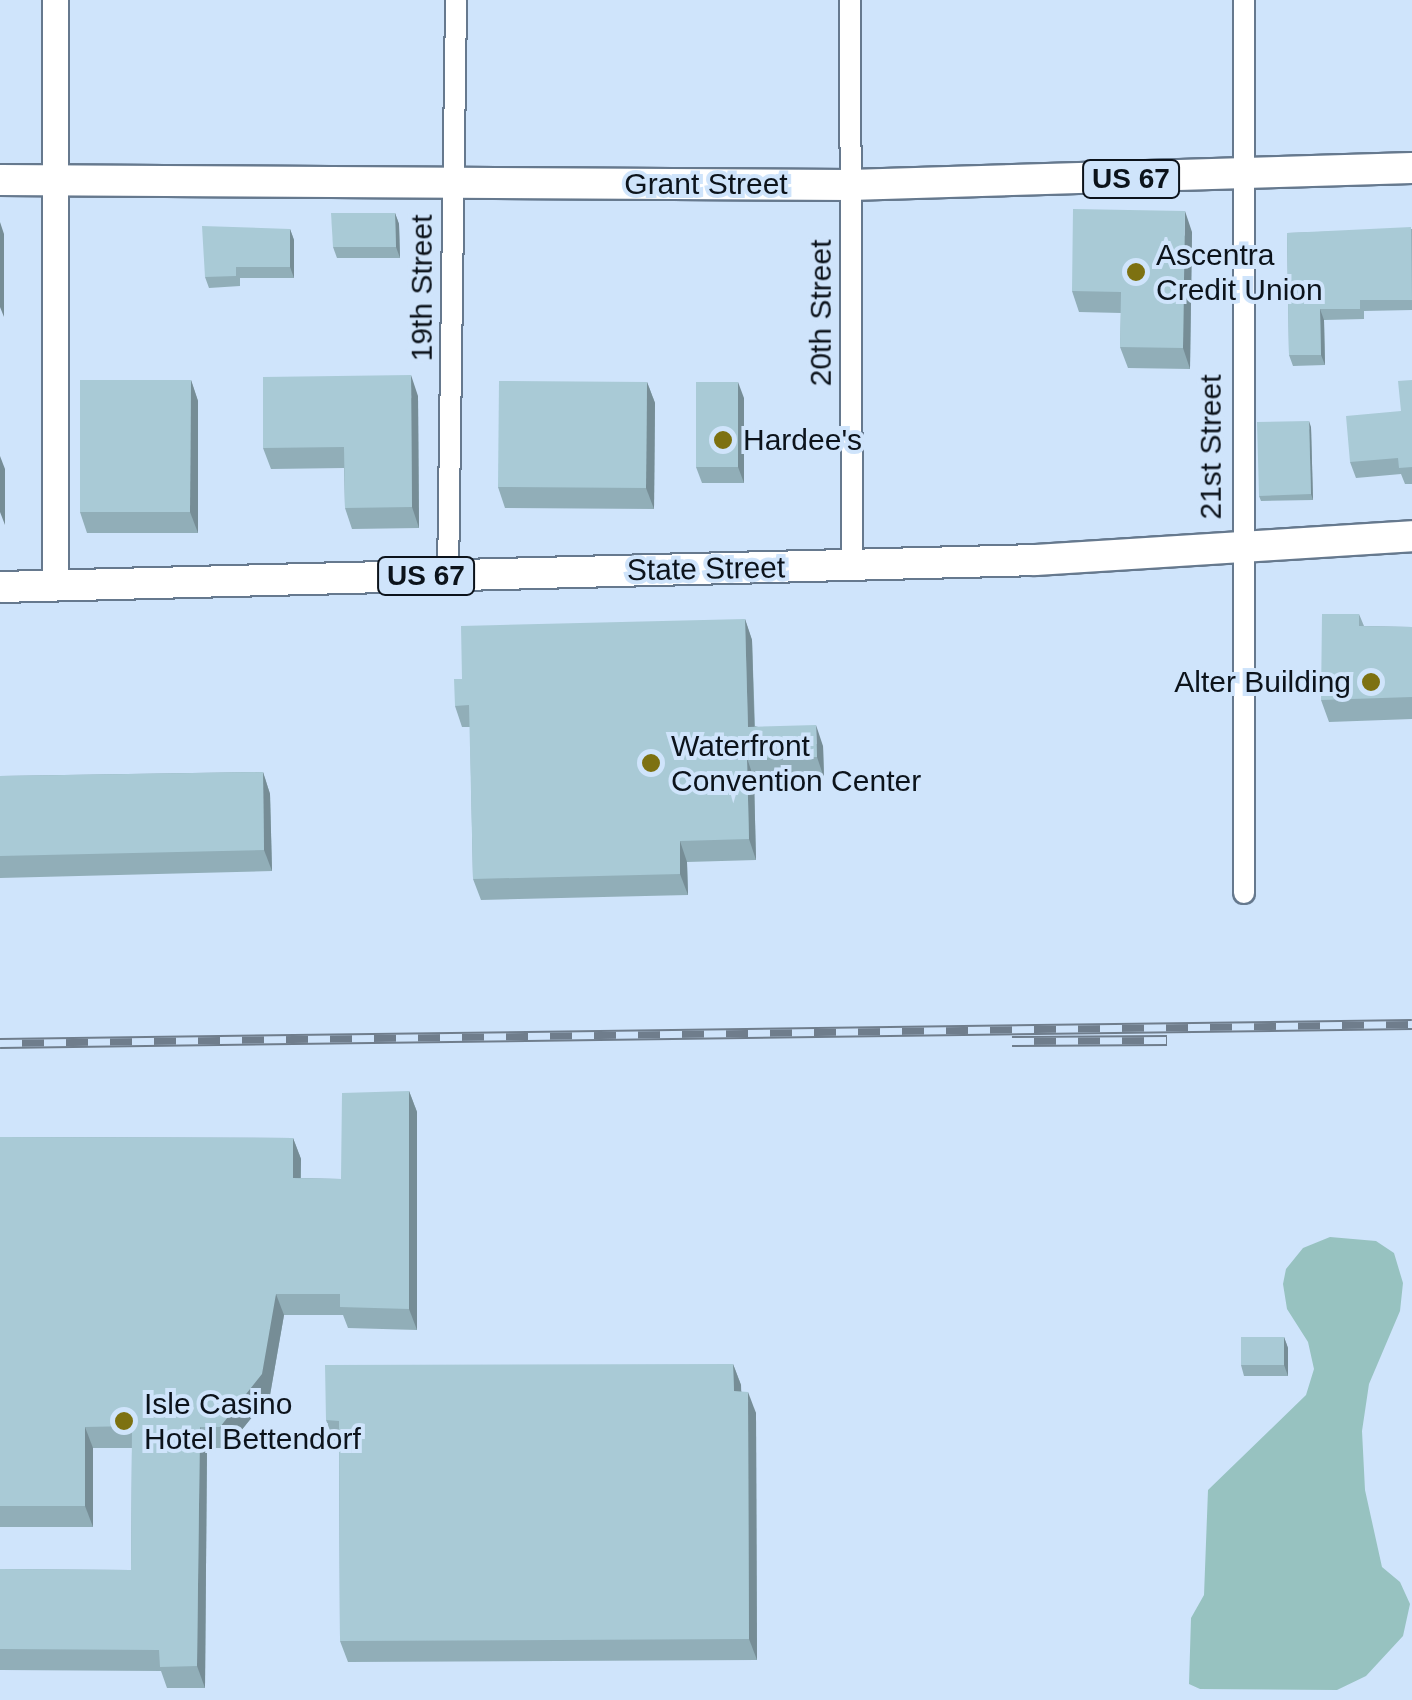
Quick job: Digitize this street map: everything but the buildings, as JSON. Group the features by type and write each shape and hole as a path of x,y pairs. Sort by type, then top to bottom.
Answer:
{"main road":[{"name":"Grant Street","path":"0,180 850,185 1242,177 1412,168"},
{"name":"State Street","path":"0,587 852,566 1241,551 1412,536"}],"street":[{"path":"55,0 55,586"},
{"name":"19th Street","path":"448,576 456,0"},
{"name":"20th Street","path":"850,0 852,566"},
{"name":"21st Street","path":"1244,0 1244,893"}],"shaded area":[{"path":"1330,1237 1376,1241 1394,1253 1403,1283 1400,1311 1369,1384 1362,1431 1365,1490 1382,1567 1400,1582 1410,1604 1403,1636 1366,1676 1337,1690 1200,1689 1189,1684 1191,1618 1204,1595 1208,1490 1306,1395 1314,1369 1308,1342 1287,1309 1283,1284 1286,1269 1303,1248"}],"railway":[{"path":"0,1043 1412,1024"},
{"path":"1012,1041 1167,1040"}],"place":[{"name":"Ascentra Credit Union","path":"1136,272"},
{"name":"Hardee's","path":"723,440"},
{"name":"Alter Building","path":"1371,682"},
{"name":"Waterfront Convention Center","path":"651,763"},
{"name":"Isle Casino Hotel Bettendorf","path":"124,1421"}]}
